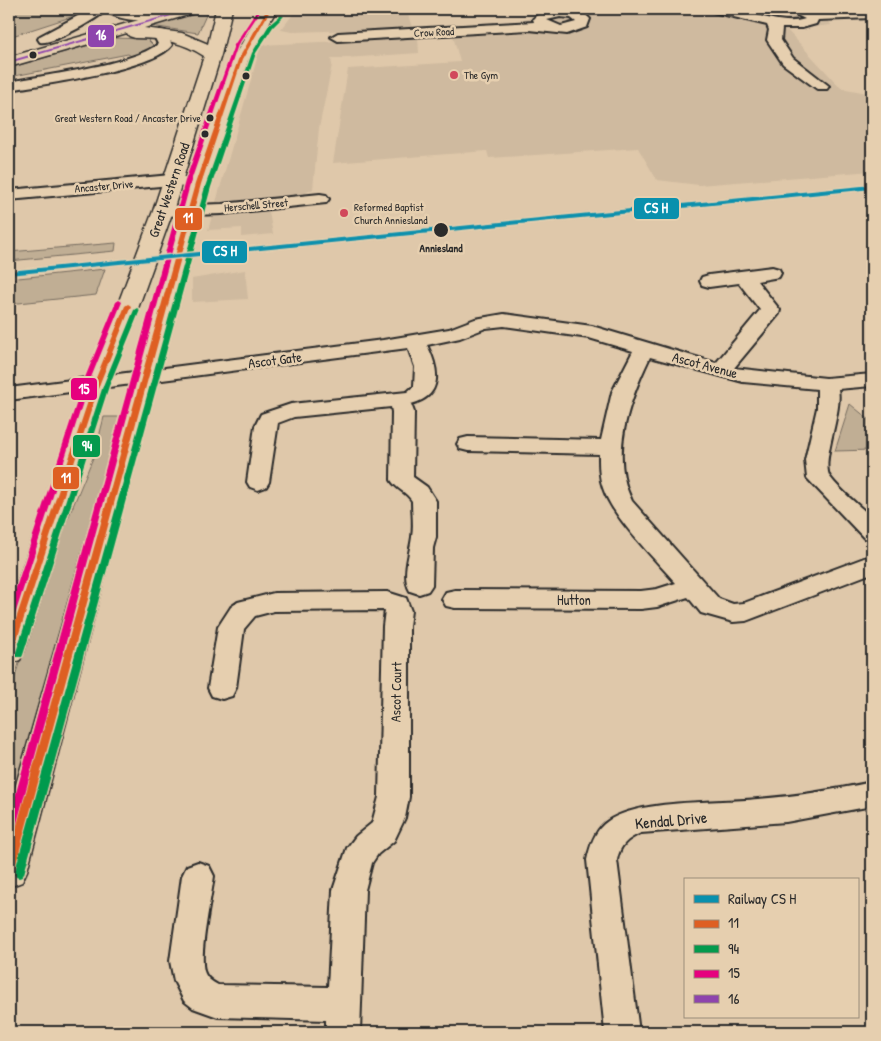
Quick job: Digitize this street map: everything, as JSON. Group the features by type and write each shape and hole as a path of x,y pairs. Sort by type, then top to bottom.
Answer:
{"main road":[{"path":"9,50 118,12 150,9"},
{"path":"9,62 193,9"},
{"name":"Great Western Road","path":"9,652 97,382 121,325 163,211 213,55 224,9"},
{"path":"92,38 131,33 160,34 192,41 213,55 243,9"},
{"name":"Great Western Road","path":"9,870 198,184 240,60 248,44 270,12"}],"street":[{"path":"118,12 152,15 188,9"},
{"path":"718,9 774,19 807,23 811,21 802,11"},
{"path":"802,11 872,14"},
{"name":"Crow Road","path":"338,37 548,17"},
{"path":"774,19 774,40 788,61 822,86"},
{"path":"9,86 131,62 154,54 164,48 165,41 160,34"},
{"name":"Ancaster Drive","path":"9,195 172,180 198,184"},
{"name":"Herschell Street","path":"163,211 192,211 320,199"},
{"path":"710,281 772,273"},
{"path":"722,371 728,361 769,314 770,310 744,276"},
{"name":"Ascot Avenue","path":"453,334 500,337 540,325 592,332 722,371 766,379 826,384 872,380"},
{"name":"Ascot Gate","path":"9,394 97,382 144,378 453,334"},
{"path":"258,482 266,426 270,420 291,411 399,400 412,398 419,393 426,380 422,356 414,340"},
{"path":"645,347 623,392 610,447 610,470 622,505 710,606 733,613 746,612 872,564"},
{"path":"826,384 829,398 816,460 818,478 872,532"},
{"path":"399,400 403,412 402,480 419,492 424,501 424,536 421,548 419,585"},
{"path":"468,444 610,447"},
{"name":"Hutton","path":"455,599 641,600 657,598 692,587"},
{"name":"Ascot Court","path":"198,876 186,962 191,983 198,993 207,999 218,1001 343,1018 349,890 358,858 367,846 383,832 390,818 394,798 397,605 387,601 274,602 247,609 240,614 231,627 222,688"},
{"name":"Kendal Drive","path":"622,1032 602,860 604,846 613,834 624,825 640,820 772,812 805,808 872,794"}],"shaded area":[{"path":"9,9 88,9 80,14 9,37"},
{"path":"297,9 406,9 412,27 292,32 281,30"},
{"path":"539,9 822,9 831,25 787,30 841,88 872,94 872,171 699,185 657,180 638,148 489,158 487,151 333,163 348,69 460,62 453,36 529,33 523,21 540,13"},
{"path":"202,11 207,13 198,33 151,26"},
{"path":"418,37 419,53 331,59 332,65 319,128 313,189 269,212 273,234 242,237 242,228 208,230 261,45"},
{"path":"113,38 147,39 153,45 153,48 133,57 128,54 9,77 9,68"},
{"path":"116,243 115,251 9,261 9,252"},
{"path":"105,269 96,295 9,304 9,279"},
{"path":"245,270 248,299 192,302 192,279"},
{"path":"850,404 872,422 872,450 835,451"},
{"path":"104,417 121,417 9,808 9,696 50,562 95,453"}],"transit line":[{"name":"16","path":"9,62 193,9"},
{"name":"15","path":"9,834 188,181 236,45 260,9"},
{"name":"11","path":"9,871 198,184 240,60 269,9"},
{"name":"94","path":"19,874 208,187 254,53 271,26 282,16"},
{"path":"9,273 872,187"},
{"name":"15","path":"9,621 87,380 119,302"},
{"name":"11","path":"9,652 97,383 128,306"},
{"name":"94","path":"19,655 106,386 137,310"}],"place":[{"name":"The Gym","path":"454,75"},
{"name":"Great Western Road / Ancaster Drive","path":"210,118"},
{"name":"Reformed Baptist Church Anniesland","path":"344,213"},
{"name":"Anniesland","path":"441,230"}]}
